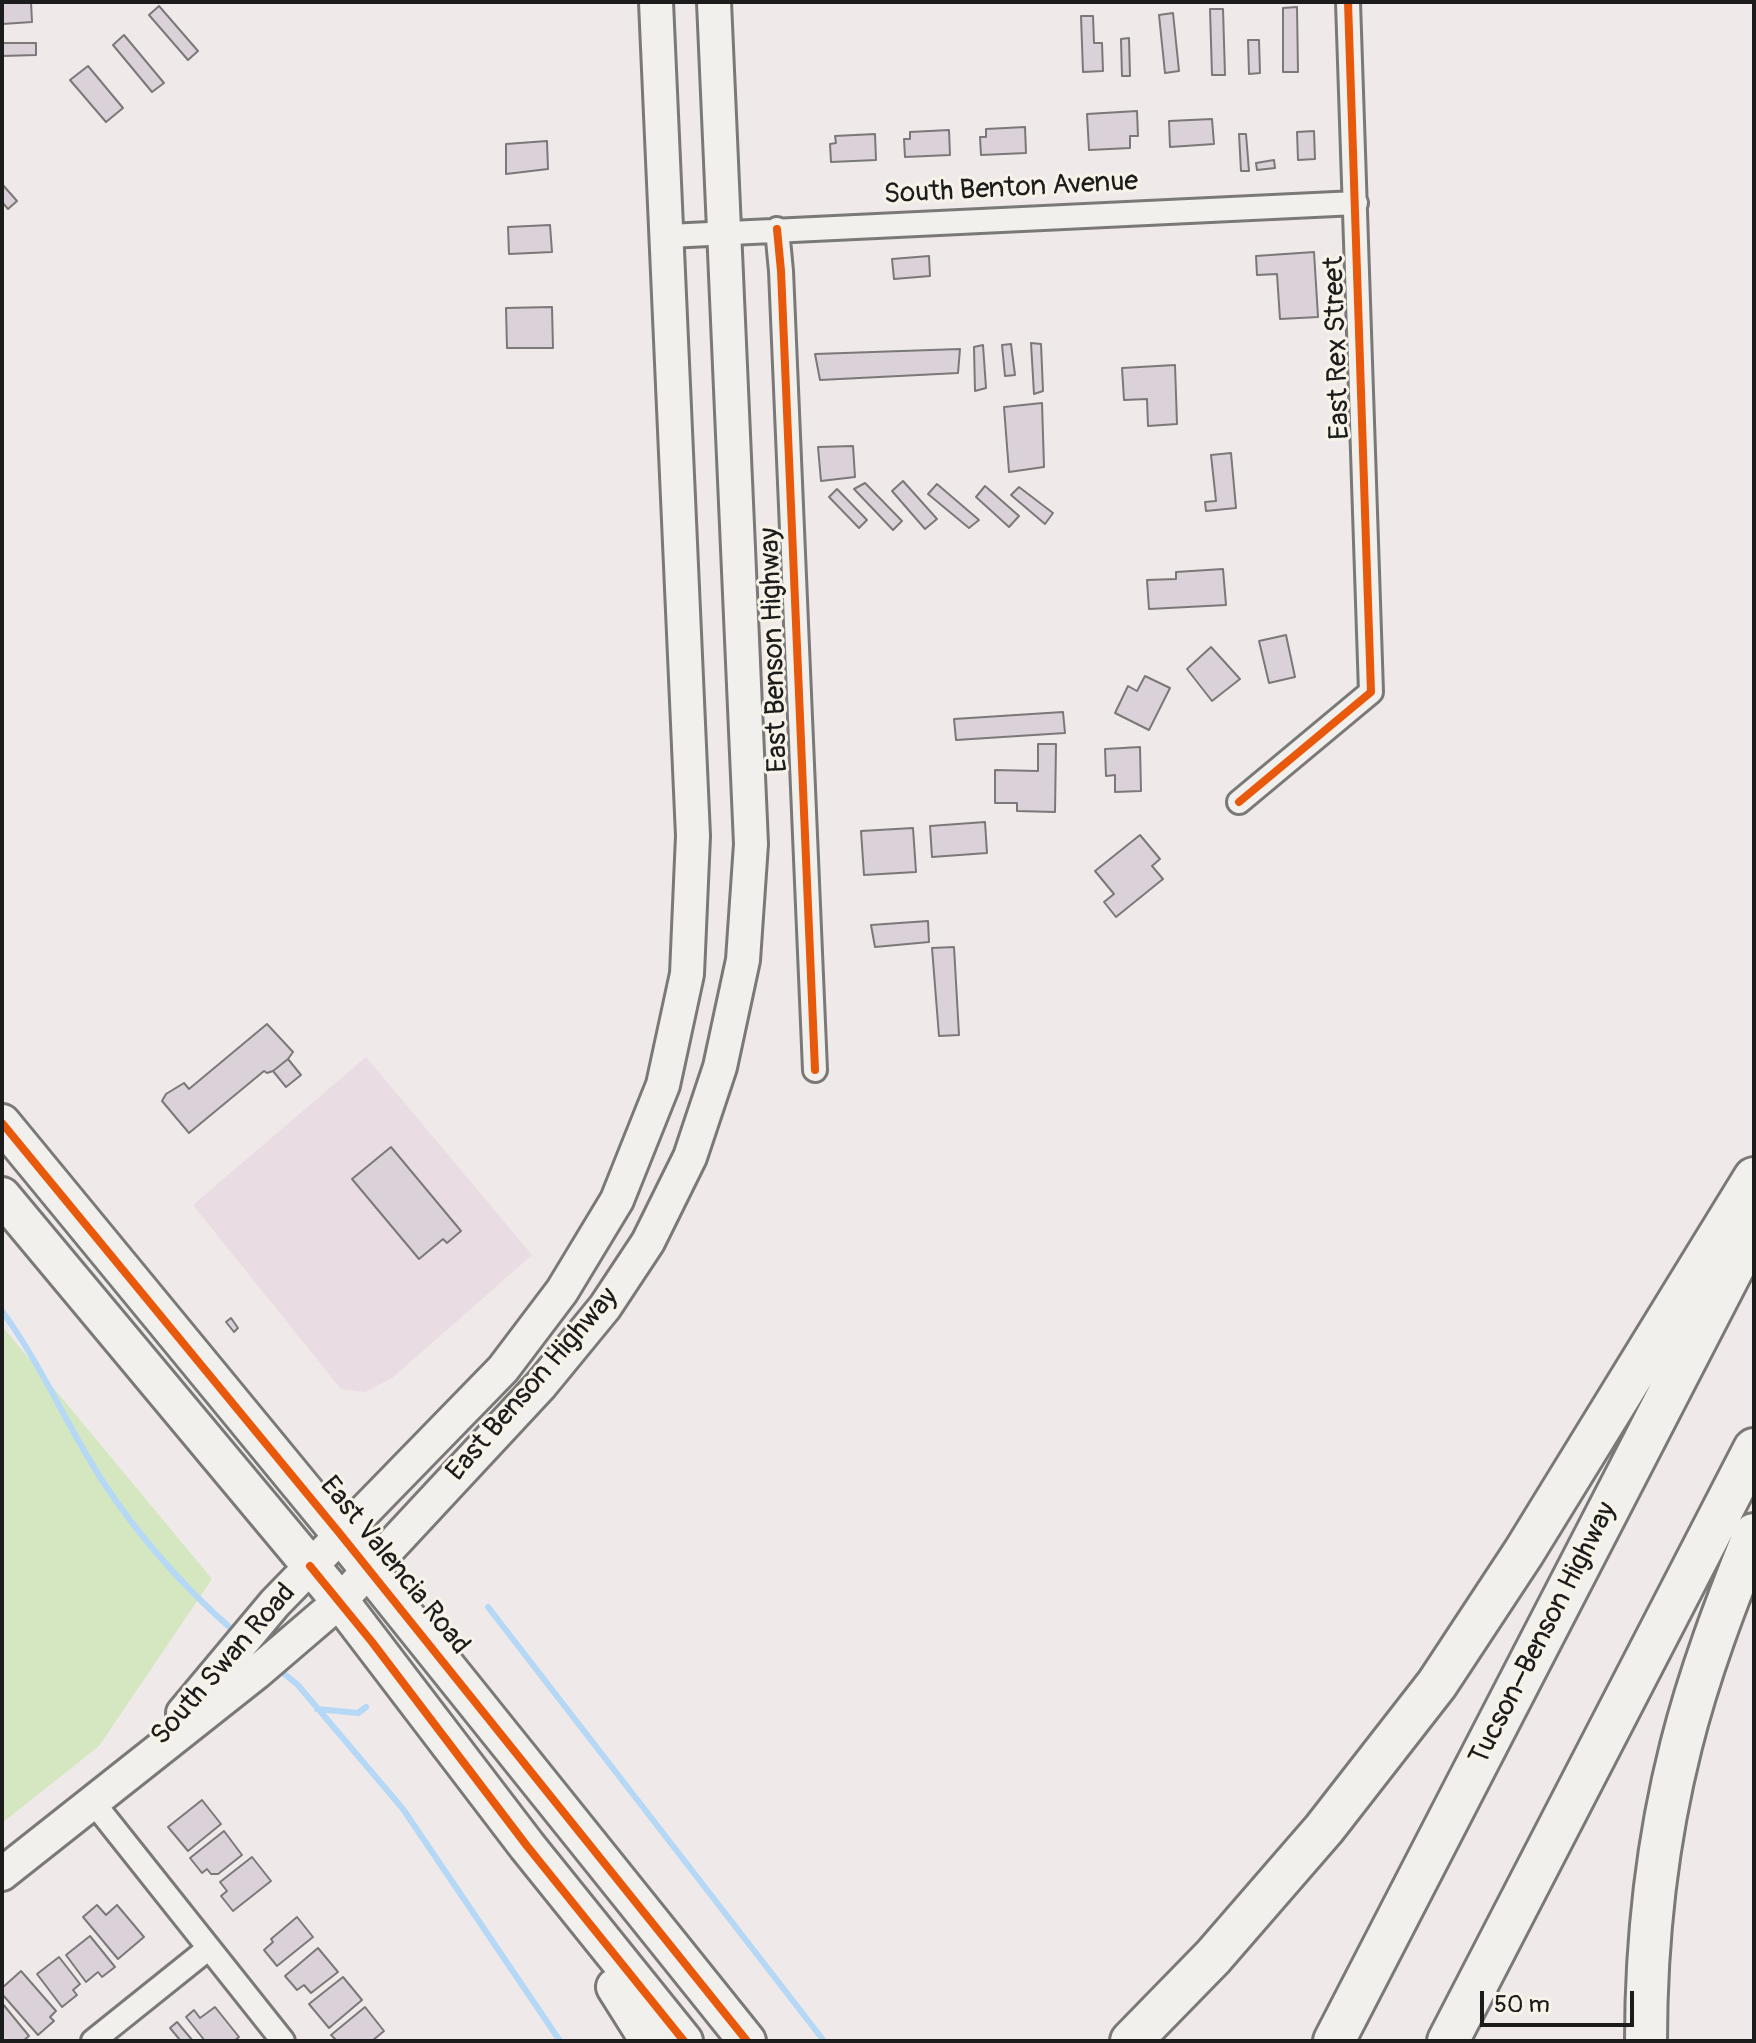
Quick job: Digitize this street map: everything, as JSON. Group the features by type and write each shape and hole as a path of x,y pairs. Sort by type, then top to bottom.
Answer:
{"highway":[{"path":"1131,2041 1213,1957 1314,1841 1419,1709 1510,1575 1754,1178"},
{"name":"Tucson–Benson Highway","path":"1334,2041 1754,1228"},
{"path":"1448,2041 1754,1449"},
{"path":"1646,2041 1648,1965 1656,1886 1680,1748 1700,1679 1754,1534"}],"main road":[{"name":"East Benson Highway","path":"310,1566 503,1369 562,1291 617,1200 663,1085 687,974 693,836 656,2"},
{"name":"East Benson Highway","path":"340,1601 541,1385 605,1307 648,1242 690,1157 720,1067 743,960 751,844 714,2"},
{"name":"East Valencia Road","path":"2,1123 341,1535 747,2041"},
{"path":"2,1196 340,1601 527,1846 684,2041"},
{"name":"South Swan Road","path":"244,1663 258,1625 310,1566"},
{"name":"South Swan Road","path":"2,1874 139,1764 244,1663 285,1649 340,1601"},
{"path":"527,1846 649,2041"}],"street":[{"name":"East Rex Street","path":"1239,802 1371,692 1348,2"},
{"name":"South Benton Avenue","path":"668,236 1356,203"},
{"name":"East Benson Highway","path":"777,229 815,1070"},
{"path":"93,1802 283,2041"},
{"path":"93,2041 209,1948"}],"shaded area":[{"path":"366,1057 532,1255 392,1378 365,1392 341,1389 193,1205"}],"green space":[{"path":"2,1326 212,1579 99,1746 2,1823"}],"building":[{"path":"2,2 31,2 32,22 2,24"},
{"path":"159,6 198,51 188,60 149,15"},
{"path":"1297,7 1298,72 1283,72 1283,8"},
{"path":"1210,9 1223,9 1225,75 1212,75"},
{"path":"1173,13 1179,71 1165,73 1159,15"},
{"path":"1081,16 1093,16 1094,43 1102,43 1103,71 1083,72"},
{"path":"124,35 164,83 152,92 113,45"},
{"path":"1129,38 1130,76 1122,76 1121,39"},
{"path":"1248,40 1259,40 1260,73 1249,74"},
{"path":"2,43 36,43 36,55 2,56"},
{"path":"88,66 123,108 106,122 70,80"},
{"path":"1137,111 1138,136 1130,136 1130,148 1089,150 1087,114"},
{"path":"1212,119 1214,144 1170,147 1169,121"},
{"path":"1025,127 1026,153 981,155 980,137 986,137 986,129"},
{"path":"949,130 950,155 905,157 904,139 910,139 910,132"},
{"path":"1314,131 1315,159 1298,160 1297,132"},
{"path":"875,134 876,160 831,162 830,144 836,143 835,136"},
{"path":"1239,134 1246,134 1249,171 1241,171"},
{"path":"547,141 548,169 506,174 506,144"},
{"path":"1274,160 1275,168 1257,170 1256,163"},
{"path":"2,184 17,201 8,209 2,202"},
{"path":"550,225 552,252 509,254 508,227"},
{"path":"1314,252 1318,317 1280,319 1277,274 1257,275 1256,256"},
{"path":"929,256 930,276 894,279 892,259"},
{"path":"552,307 553,348 507,348 506,308"},
{"path":"1031,343 1041,344 1043,391 1034,394"},
{"path":"1011,344 1015,375 1005,376 1002,345"},
{"path":"983,345 986,388 975,391 974,347"},
{"path":"960,349 958,373 820,380 815,354"},
{"path":"1175,365 1177,424 1148,426 1147,399 1124,400 1122,368"},
{"path":"1042,403 1044,467 1009,472 1004,407"},
{"path":"853,446 855,477 821,481 818,447"},
{"path":"1231,453 1236,508 1206,511 1205,502 1216,501 1211,455"},
{"path":"903,481 937,519 925,529 892,491"},
{"path":"865,483 902,521 893,530 854,489"},
{"path":"937,484 979,520 969,528 928,494"},
{"path":"985,486 1019,516 1009,527 976,497"},
{"path":"1019,487 1053,513 1045,524 1011,495"},
{"path":"837,489 867,520 859,528 829,497"},
{"path":"1223,569 1226,605 1149,609 1147,580 1176,579 1176,572"},
{"path":"1286,635 1295,677 1269,683 1259,641"},
{"path":"1211,647 1240,679 1212,701 1187,669"},
{"path":"1145,676 1170,688 1149,730 1115,713 1128,686 1137,691"},
{"path":"1063,712 1065,733 956,740 954,719"},
{"path":"1038,744 1056,744 1055,812 1017,811 1017,803 995,803 995,770 1038,771"},
{"path":"1140,747 1141,791 1115,792 1115,775 1106,776 1105,749"},
{"path":"985,822 987,853 932,857 930,826"},
{"path":"913,828 916,872 864,875 861,831"},
{"path":"1140,835 1160,859 1152,866 1163,879 1116,917 1104,902 1114,894 1095,871"},
{"path":"928,921 929,942 875,947 871,925"},
{"path":"954,947 959,1035 939,1036 932,948"},
{"path":"267,1024 293,1052 288,1059 273,1071 264,1071 189,1133 162,1101 166,1094 184,1083 189,1089"},
{"path":"288,1059 301,1075 286,1087 273,1071"},
{"path":"391,1147 461,1231 447,1243 443,1239 419,1259 352,1179"},
{"path":"231,1318 238,1328 234,1332 226,1322"},
{"path":"202,1800 221,1824 188,1851 168,1827"},
{"path":"224,1831 242,1855 218,1874 211,1874 207,1869 202,1873 190,1858"},
{"path":"252,1857 271,1881 233,1911 221,1896 227,1891 220,1882"},
{"path":"97,1905 106,1915 117,1905 144,1937 118,1959 83,1917"},
{"path":"297,1917 313,1937 277,1966 264,1950 273,1942 271,1939"},
{"path":"90,1936 115,1967 102,1977 98,1972 86,1982 66,1955"},
{"path":"318,1948 338,1972 311,1993 304,1985 297,1990 285,1976"},
{"path":"59,1957 80,1984 73,1990 77,1995 62,2007 37,1974"},
{"path":"21,1971 56,2011 50,2017 54,2021 38,2035 2,1994 2,1988"},
{"path":"343,1977 362,2000 329,2028 309,2004"},
{"path":"2,2003 29,2036 23,2041 2,2041"},
{"path":"215,2007 239,2037 234,2041 205,2041 186,2017 194,2010 200,2018"},
{"path":"365,2007 384,2031 372,2041 337,2041 331,2035"},
{"path":"177,2022 193,2041 178,2041 170,2028"}],"waterway":[{"path":"2,1311 117,1503 173,1572 236,1633"},
{"path":"488,1607 824,2041"},
{"path":"278,1669 297,1684 403,1809 560,2041"},
{"path":"317,1709 358,1713 366,1707"}],"cycle path":[{"path":"1239,802 1371,692 1348,2"},
{"path":"777,229 815,1070"},
{"path":"2,1123 341,1535 747,2041"},
{"path":"310,1566 372,1642 527,1846 684,2041"}]}
